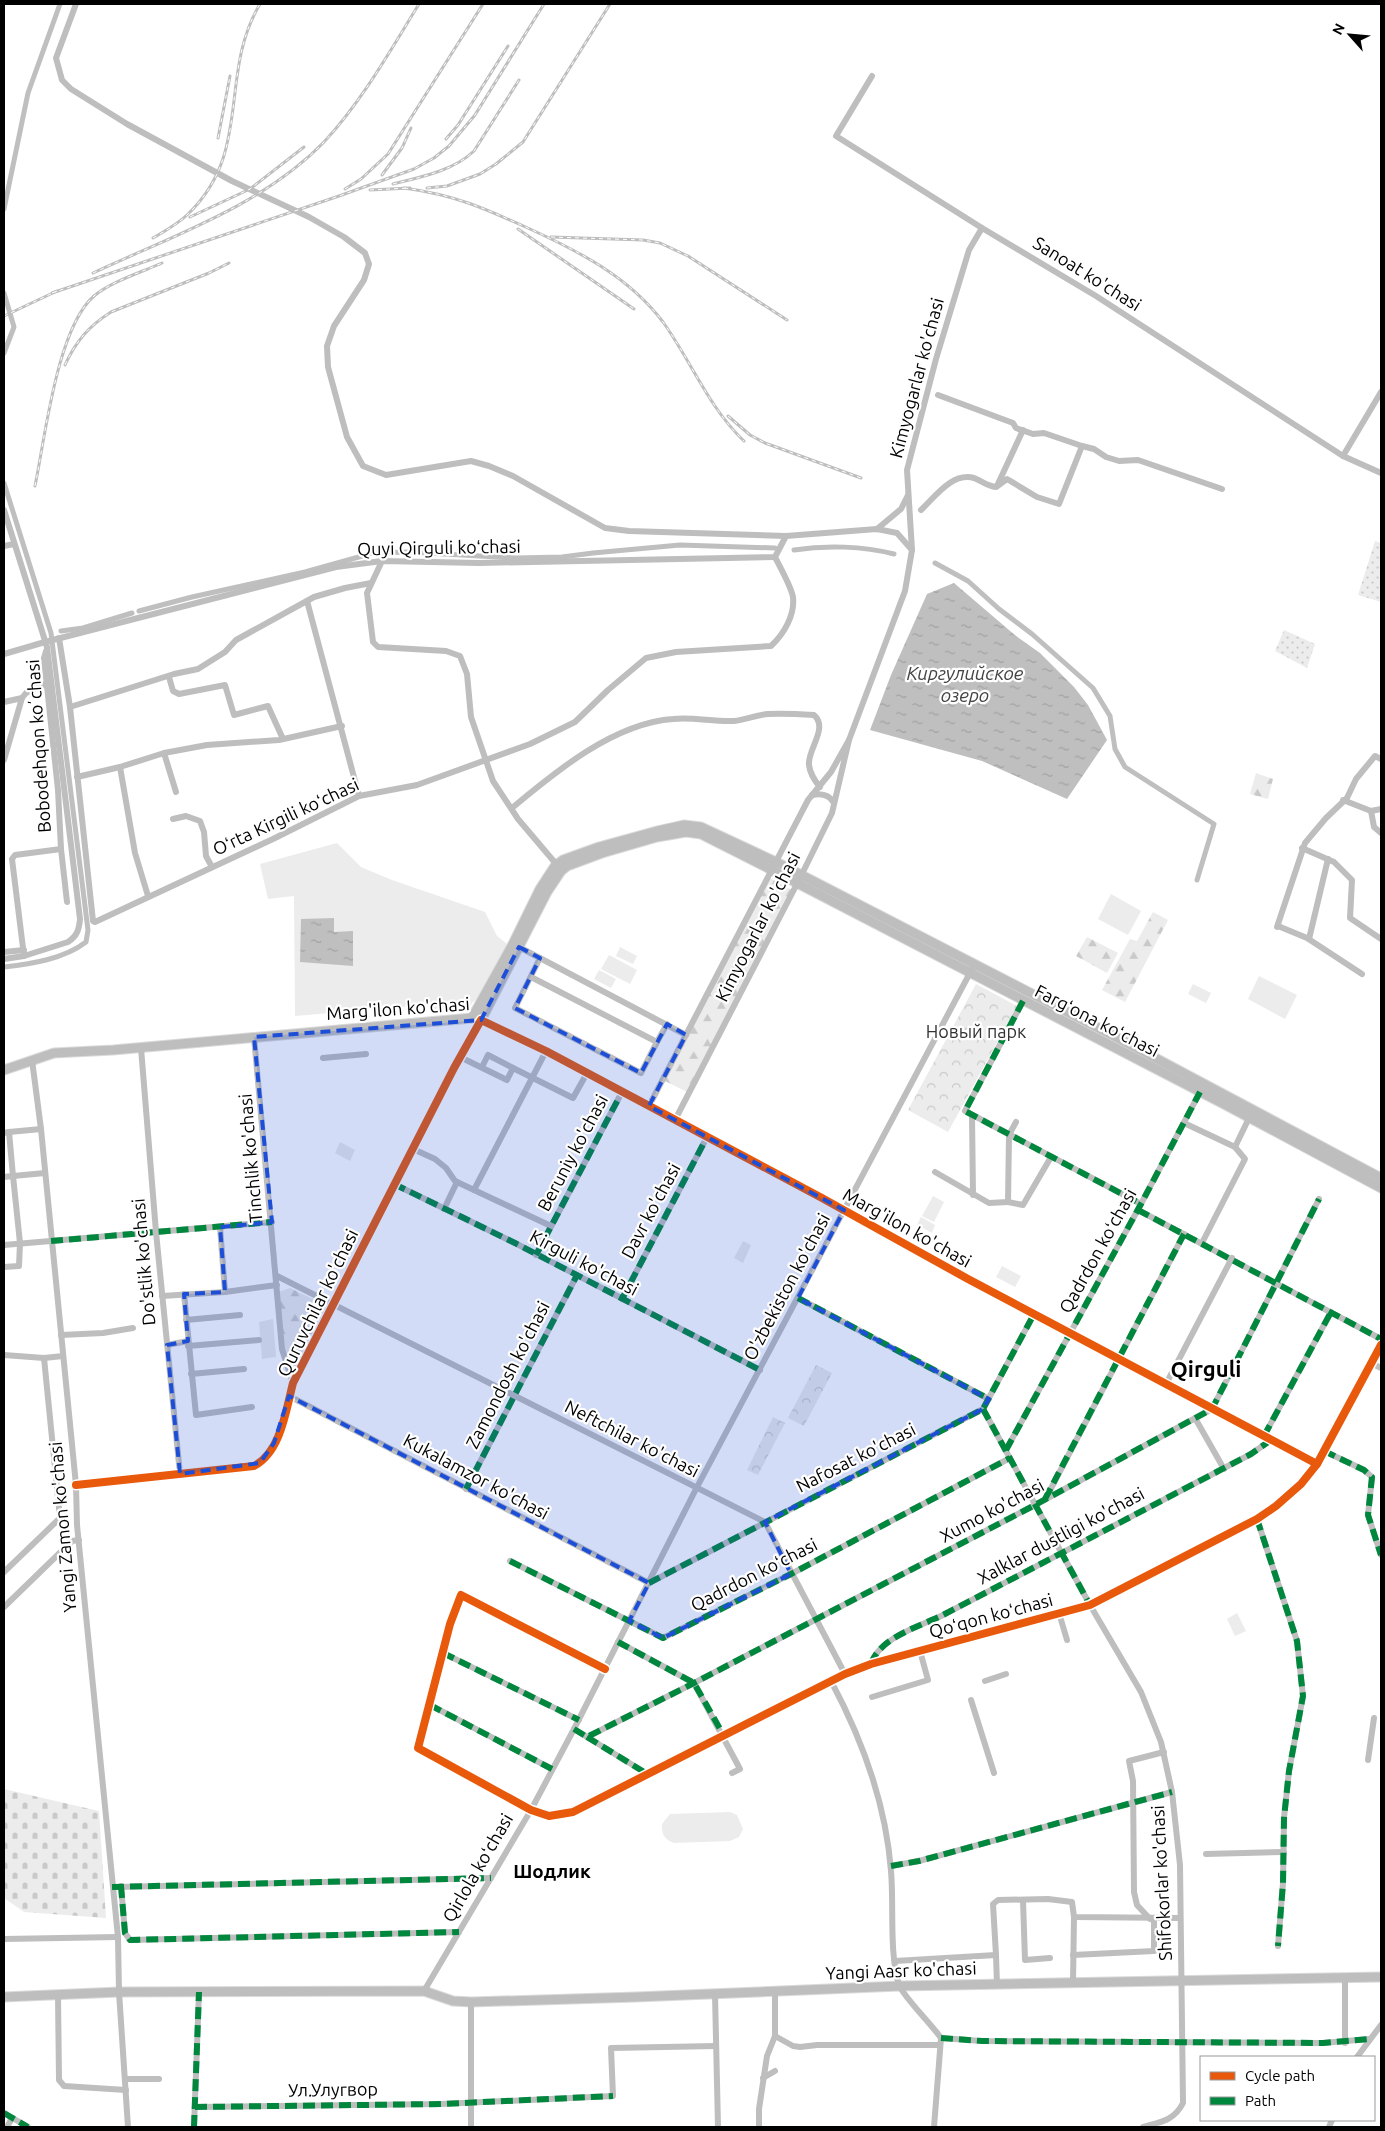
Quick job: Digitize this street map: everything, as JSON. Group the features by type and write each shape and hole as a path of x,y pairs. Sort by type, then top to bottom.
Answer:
{"main road":[{"name":"Quruvchilar ko'chasi","path":"557,864 599,847 658,831 690,825 717,833 799,880"},
{"name":"Quruvchilar ko'chasi","path":"481,1020 548,890 561,871 567,866 602,853 657,838 692,832 701,834 774,866"},
{"path":"472,1018 513,944 540,889 557,864"},
{"name":"Fargʻona koʻchasi","path":"799,880 971,969 1101,1029 1381,1178"},
{"name":"Fargʻona koʻchasi","path":"971,969 1023,1001 1381,1188"},
{"name":"Marg'ilon ko'chasi","path":"4,1070 54,1053 141,1048 472,1018 481,1020"},
{"name":"Yangi Aasr ko'chasi","path":"424,1991 453,2001 471,2002 900,1986 1381,1977"},
{"path":"4,1997 119,1992 424,1991"}],"street":[{"path":"76,4 56,58 62,80 70,89 128,124 232,181 309,217 344,237 365,254 369,264 364,280 334,326 327,346 328,367 347,437 363,466 386,475 471,461 513,476 605,528 629,531 786,536 877,528 897,533 912,550"},
{"name":"Sanoat ko'chasi","path":"872,76 836,136 982,228 1096,296 1343,456 1381,473"},
{"name":"Kimyogarlar ko'chasi","path":"675,1120 832,813 849,740 905,591 912,550 908,470 936,359 969,250 982,228"},
{"path":"1343,456 1381,392"},
{"path":"938,395 1013,423 1016,428 1033,434 1044,433 1094,449 1119,461 1138,460 1222,489"},
{"path":"996,487 1023,430"},
{"path":"921,510 953,480 973,478 987,486 996,487 1007,479 1036,497 1059,504 1082,446"},
{"path":"877,528 901,509 908,494"},
{"path":"4,510 46,645 79,930 68,942 4,959"},
{"path":"775,557 786,536"},
{"path":"4,546 14,544"},
{"name":"Quyi Qirguli koʻchasi","path":"46,645 59,638 336,567 382,561 479,563 775,557"},
{"name":"Oʻrta Kirgili koʻchasi","path":"59,638 70,707 93,922 359,796 417,785 530,744 576,722 608,690 646,658 676,652 771,646 780,638 786,626 792,611 793,596 775,557"},
{"path":"382,561 368,593 373,642 378,647 446,651 460,656 468,674 471,717 493,781 557,864"},
{"path":"70,707 174,674 198,669 225,652 236,640 307,601 345,588 371,583"},
{"path":"307,601 342,726 359,796"},
{"name":"Bobodehqon koʼchasi","path":"4,654 46,645 44,658 58,790 61,849 15,856 12,859 24,953"},
{"path":"169,677 173,692 179,694 226,685 234,715 268,706 283,739"},
{"path":"4,760 22,698 26,693 47,683"},
{"path":"4,702 22,698"},
{"path":"512,808 559,769 578,756 627,731 651,722 673,719 734,721 767,714 814,715 819,722 819,730 809,765 812,778 820,787"},
{"path":"77,777 120,767 164,753 208,745 283,739 342,726"},
{"name":"Kimyogarlar ko'chasi","path":"649,1106 811,795 820,787 831,772 849,740"},
{"path":"164,753 176,792"},
{"path":"1362,974 1309,940 1277,927 1302,848 1326,818 1347,798 1356,779 1375,756 1381,758"},
{"path":"120,767 135,853 148,896"},
{"path":"811,795 824,794 831,798 834,803"},
{"path":"1343,800 1371,811 1381,809"},
{"path":"1371,811 1374,828 1381,833"},
{"path":"173,819 186,816 200,821 204,832 206,856 212,867"},
{"path":"1302,848 1334,862 1352,880 1350,918 1381,939"},
{"path":"61,849 67,902"},
{"path":"1309,940 1328,859"},
{"path":"519,947 686,1035"},
{"path":"4,952 24,953"},
{"path":"540,958 515,1008 641,1072 667,1024"},
{"name":"O'zbekiston ko'chasi","path":"696,1489 971,969"},
{"path":"531,977 657,1042"},
{"path":"1023,1001 965,1112 1051,1157 1184,1234 1381,1339"},
{"name":"Marg'ilon ko'chasi","path":"481,1020 546,1051 1317,1464"},
{"name":"Quruvchilar ko'chasi","path":"76,1486 254,1466 260,1463 274,1443 293,1383 394,1184 481,1020"},
{"name":"Tinchlik ko'chasi","path":"254,1037 277,1276 282,1350 293,1383"},
{"name":"Do'stlik ko'chasi","path":"141,1048 156,1232 180,1474"},
{"path":"474,1190 546,1051"},
{"path":"323,1058 366,1054"},
{"path":"482,1068 488,1055 573,1098 587,1073"},
{"path":"460,1057 507,1080 513,1068"},
{"name":"Yangi Zamon ko'chasi","path":"32,1060 41,1130 76,1486 79,1540 118,1937 119,1992 128,2127"},
{"name":"Beruniy ko'chasi","path":"536,1254 622,1092"},
{"name":"Qadrdon koʻchasi","path":"1006,1450 1140,1207 1200,1092"},
{"path":"972,1115 973,1195"},
{"path":"1235,1148 1249,1118"},
{"path":"1008,1202 1009,1135 1016,1122"},
{"path":"1184,1123 1235,1148 1245,1159 1202,1242"},
{"path":"4,1267 19,1266 20,1243 7,1133 41,1130"},
{"name":"Davr ko'chasi","path":"622,1299 707,1137"},
{"path":"413,1149 435,1159 446,1168 457,1182 551,1226"},
{"path":"935,1172 989,1203 1008,1202 1023,1205 1051,1157"},
{"path":"4,1177 45,1173"},
{"path":"444,1209 457,1182"},
{"name":"Kirguli ko'chasi","path":"394,1184 536,1254 760,1370"},
{"path":"1212,1409 1319,1199"},
{"path":"4,1244 272,1222"},
{"path":"220,1226 225,1292"},
{"path":"1046,1499 1184,1234"},
{"path":"1166,1384 1232,1258"},
{"name":"Zamondosh ko'chasi","path":"466,1489 577,1275"},
{"path":"277,1276 333,1303"},
{"path":"162,1296 225,1292 277,1285"},
{"path":"184,1294 196,1415 252,1407"},
{"path":"798,1298 988,1399"},
{"name":"Neftchilar ko'chasi","path":"333,1303 696,1489 765,1522"},
{"path":"1264,1436 1331,1312"},
{"path":"983,1409 1034,1314"},
{"path":"186,1320 240,1315"},
{"path":"61,1335 103,1333 133,1328"},
{"path":"167,1345 258,1340"},
{"name":"Qoʻqon koʻchasi","path":"430,1704 418,1748 531,1810 549,1816 573,1812 649,1775 723,1734 845,1674 871,1664 1090,1605 1256,1518 1276,1506 1297,1488 1317,1464 1381,1344"},
{"path":"4,1355 44,1358 63,1356"},
{"path":"4,1572 60,1518 44,1358"},
{"path":"1371,1363 1381,1368"},
{"path":"191,1374 244,1369"},
{"name":"Kukalamzor ko'chasi","path":"289,1396 648,1583"},
{"name":"Shifokorlar ko'chasi","path":"983,1409 1090,1605 1141,1692 1164,1752 1172,1792 1180,1865 1184,2103 1171,2119 1143,2127"},
{"name":"Nafosat ko'chasi","path":"648,1583 983,1409"},
{"name":"Xumo ko'chasi","path":"586,1737 816,1620 1212,1409"},
{"path":"1195,1418 1224,1469"},
{"name":"Xalklar dustligi ko'chasi","path":"871,1664 880,1647 1224,1469 1271,1440"},
{"path":"1324,1451 1364,1470 1372,1477 1368,1514 1381,1555"},
{"name":"Qadrdon koʻchasi","path":"510,1561 663,1638 791,1574 1010,1458"},
{"name":"Qirlola koʻchasi","path":"424,1991 531,1810 579,1720 696,1489"},
{"path":"1256,1518 1297,1641 1302,1696 1289,1768 1284,1818 1283,1883 1278,1946"},
{"path":"765,1522 845,1674"},
{"path":"4,1607 72,1541 79,1540"},
{"path":"552,1770 430,1704 459,1599 463,1595 605,1669"},
{"path":"1059,1613 1067,1640"},
{"path":"618,1642 694,1683 723,1734 740,1769 732,1773"},
{"path":"872,1697 928,1680 920,1651"},
{"path":"443,1653 579,1720"},
{"path":"985,1681 1006,1674"},
{"path":"832,1681 845,1706 872,1776 884,1816 891,1866 895,1960 900,1986 941,2042 934,2127"},
{"path":"971,1700 994,1773"},
{"path":"1368,1760 1374,1718"},
{"path":"574,1729 649,1775"},
{"path":"1073,1955 1154,1951 1152,1919 1137,1906 1134,1892 1134,1802 1133,1781 1129,1761 1164,1752"},
{"path":"891,1866 918,1861 1172,1792"},
{"path":"1206,1854 1284,1852"},
{"path":"112,1887 491,1878"},
{"path":"121,1886 126,1933 130,1940 459,1932"},
{"path":"997,1985 993,1904 998,1900 1048,1899 1072,1902 1074,1917 1074,1982"},
{"path":"1023,1900 1025,1960 1050,1958"},
{"path":"1074,1917 1180,1918"},
{"path":"4,1939 118,1937"},
{"path":"895,1960 996,1955"},
{"path":"1345,1978 1345,2043"},
{"path":"759,2127 763,2078 767,2056 775,2036 775,1991"},
{"path":"194,2127 199,1992"},
{"path":"58,1994 59,2080 64,2086 126,2090"},
{"path":"715,1994 718,2127"},
{"path":"471,2002 471,2127"},
{"path":"1358,2056 1381,2024"},
{"path":"775,2036 800,2047 982,2041 1345,2043 1369,2040"},
{"name":"Ул.Улугвор","path":"195,2107 363,2105 613,2096 611,2048 716,2046"},
{"path":"763,2078 776,2071"},
{"path":"125,2079 159,2079"},
{"path":"4,2113 28,2127"},
{"path":"7,2127 12,2118"}],"highlighted area":[{"path":"519,947 540,958 515,1008 641,1073 667,1024 686,1035 649,1106 844,1210 798,1298 989,1399 983,1409 765,1522 791,1574 663,1638 629,1621 649,1583 289,1396 274,1443 260,1463 180,1474 167,1345 188,1341 184,1294 225,1292 220,1227 272,1222 254,1037 481,1020"}],"green space":[{"path":"1375,541 1381,543 1381,602 1358,595"},
{"path":"1284,630 1315,644 1307,668 1275,651"},
{"path":"1256,773 1273,779 1268,799 1250,794"},
{"path":"337,843 361,867 392,880 485,912 497,936 507,944 481,995 472,1003 469,1010 443,1010 439,1012 425,1005 295,1016 294,896 268,899 260,864"},
{"path":"768,877 794,891 689,1093 663,1080"},
{"path":"1111,894 1141,911 1128,935 1098,919"},
{"path":"1153,912 1168,920 1125,1002 1102,990 1130,939 1137,941"},
{"path":"1087,937 1118,953 1107,973 1076,956"},
{"path":"620,947 637,956 633,964 616,956"},
{"path":"609,955 637,970 630,984 601,969"},
{"path":"599,970 616,979 611,988 594,979"},
{"path":"1259,976 1297,995 1285,1019 1248,999"},
{"name":"Новый парк","path":"976,984 1017,1006 948,1132 908,1110"},
{"path":"1193,984 1211,993 1206,1003 1188,994"},
{"path":"340,1142 355,1150 350,1161 335,1153"},
{"path":"933,1196 944,1202 934,1222 922,1216"},
{"path":"921,1217 935,1225 932,1233 917,1225"},
{"path":"743,1241 751,1245 743,1263 734,1258"},
{"path":"1002,1266 1021,1276 1015,1287 996,1277"},
{"path":"290,1288 327,1306 294,1371 282,1350 278,1292"},
{"path":"273,1319 276,1357 262,1359 259,1322"},
{"path":"816,1365 832,1373 804,1426 788,1418"},
{"path":"773,1417 785,1423 758,1475 747,1470"},
{"path":"1237,1613 1246,1631 1235,1636 1227,1619"},
{"path":"4,1789 99,1811 106,1918 24,1912 4,1898"},
{"path":"730,1812 737,1815 743,1829 739,1837 730,1841 674,1843 663,1834 662,1824 670,1814"}],"water":[{"name":"Киргулийское озеро","path":"954,583 1016,636 1040,653 1074,687 1088,705 1107,740 1067,799 982,761 870,730 891,675 927,594"},
{"path":"334,918 334,932 353,931 353,966 300,962 301,919"}],"waterway":[{"path":"4,209 28,93 60,4"},
{"path":"4,293 14,327 4,353"},
{"path":"4,483 51,633 88,930 86,942 68,953 36,962 4,967"},
{"path":"139,611 192,597 305,572 373,553 409,552 516,558 562,557 680,545 775,548"},
{"path":"794,550 844,547 870,549 894,554"},
{"path":"935,563 968,581 1093,688 1110,716 1115,749 1125,767 1214,824 1197,880"},
{"path":"61,631 83,628 132,613"}],"railway":[{"path":"153,238 188,214 208,190 221,165 233,112 240,58 248,31 260,4"},
{"path":"93,273 215,218 273,184 300,164 324,142 351,110 419,4"},
{"path":"345,189 361,179 388,154 483,4"},
{"path":"52,293 339,196 414,169 434,158 449,146 475,115 544,4"},
{"path":"427,188 447,186 480,174 496,164 523,142 610,4"},
{"path":"446,139 458,125 508,46"},
{"path":"218,138 230,76"},
{"path":"393,184 425,176 447,168 466,158 474,151 519,80"},
{"path":"382,175 402,148 411,128"},
{"path":"190,217 250,189 304,147"},
{"path":"404,188 439,194 469,203 498,215 567,247 619,279 650,306 663,322 710,399 744,441"},
{"path":"370,190 410,188"},
{"path":"518,229 634,309"},
{"path":"551,237 643,240 660,243 688,256 787,320"},
{"path":"35,486 54,385 71,332 81,311 94,296 109,286 162,263"},
{"path":"65,365 84,335 111,312 209,273 229,263"},
{"path":"4,316 57,291"},
{"path":"728,416 750,435 765,443 861,478"}],"marked path":[{"path":"1023,1001 965,1111 1141,1204"},
{"path":"536,1255 622,1092"},
{"path":"1006,1450 1200,1092"},
{"path":"622,1299 707,1137"},
{"path":"394,1184 515,1243 760,1370"},
{"path":"574,1729 587,1737 1035,1505 1212,1409 1319,1199"},
{"path":"1138,1210 1381,1339"},
{"path":"51,1241 272,1222"},
{"path":"1045,1499 1184,1234"},
{"path":"466,1489 577,1275"},
{"path":"798,1298 989,1399"},
{"path":"1264,1436 1331,1312"},
{"path":"649,1583 983,1409 1034,1314"},
{"path":"983,1409 1090,1605"},
{"path":"871,1664 883,1647 901,1634 943,1615 1251,1454 1271,1440"},
{"path":"1324,1451 1364,1470 1372,1477 1368,1515 1381,1555"},
{"path":"510,1561 663,1638 791,1574 1010,1458"},
{"path":"1257,1519 1297,1641 1303,1696 1289,1771 1284,1818 1283,1883 1278,1946"},
{"path":"618,1642 694,1683 723,1734"},
{"path":"443,1653 579,1720"},
{"path":"430,1705 552,1769"},
{"path":"587,1737 649,1775"},
{"path":"891,1866 919,1861 1172,1792"},
{"path":"112,1887 491,1878"},
{"path":"121,1886 125,1933 130,1940 459,1932"},
{"path":"194,2127 199,1992"},
{"path":"941,2038 982,2041 1323,2043 1369,2039"},
{"path":"195,2107 441,2104 613,2096"},
{"path":"4,2113 28,2127"}],"cycle path":[{"path":"76,1485 254,1466 263,1460 276,1441 281,1429 293,1383 454,1068 481,1020 546,1051 822,1198 968,1279 1317,1464"},
{"path":"605,1669 461,1595 450,1624 418,1748 531,1810 549,1816 573,1812 845,1674 871,1664 1090,1605 1257,1519 1276,1506 1301,1484 1317,1464 1381,1345"}],"district":[{"name":"Qirguli","path":"1206,1369"},
{"name":"Шодлик","path":"552,1871"}]}
